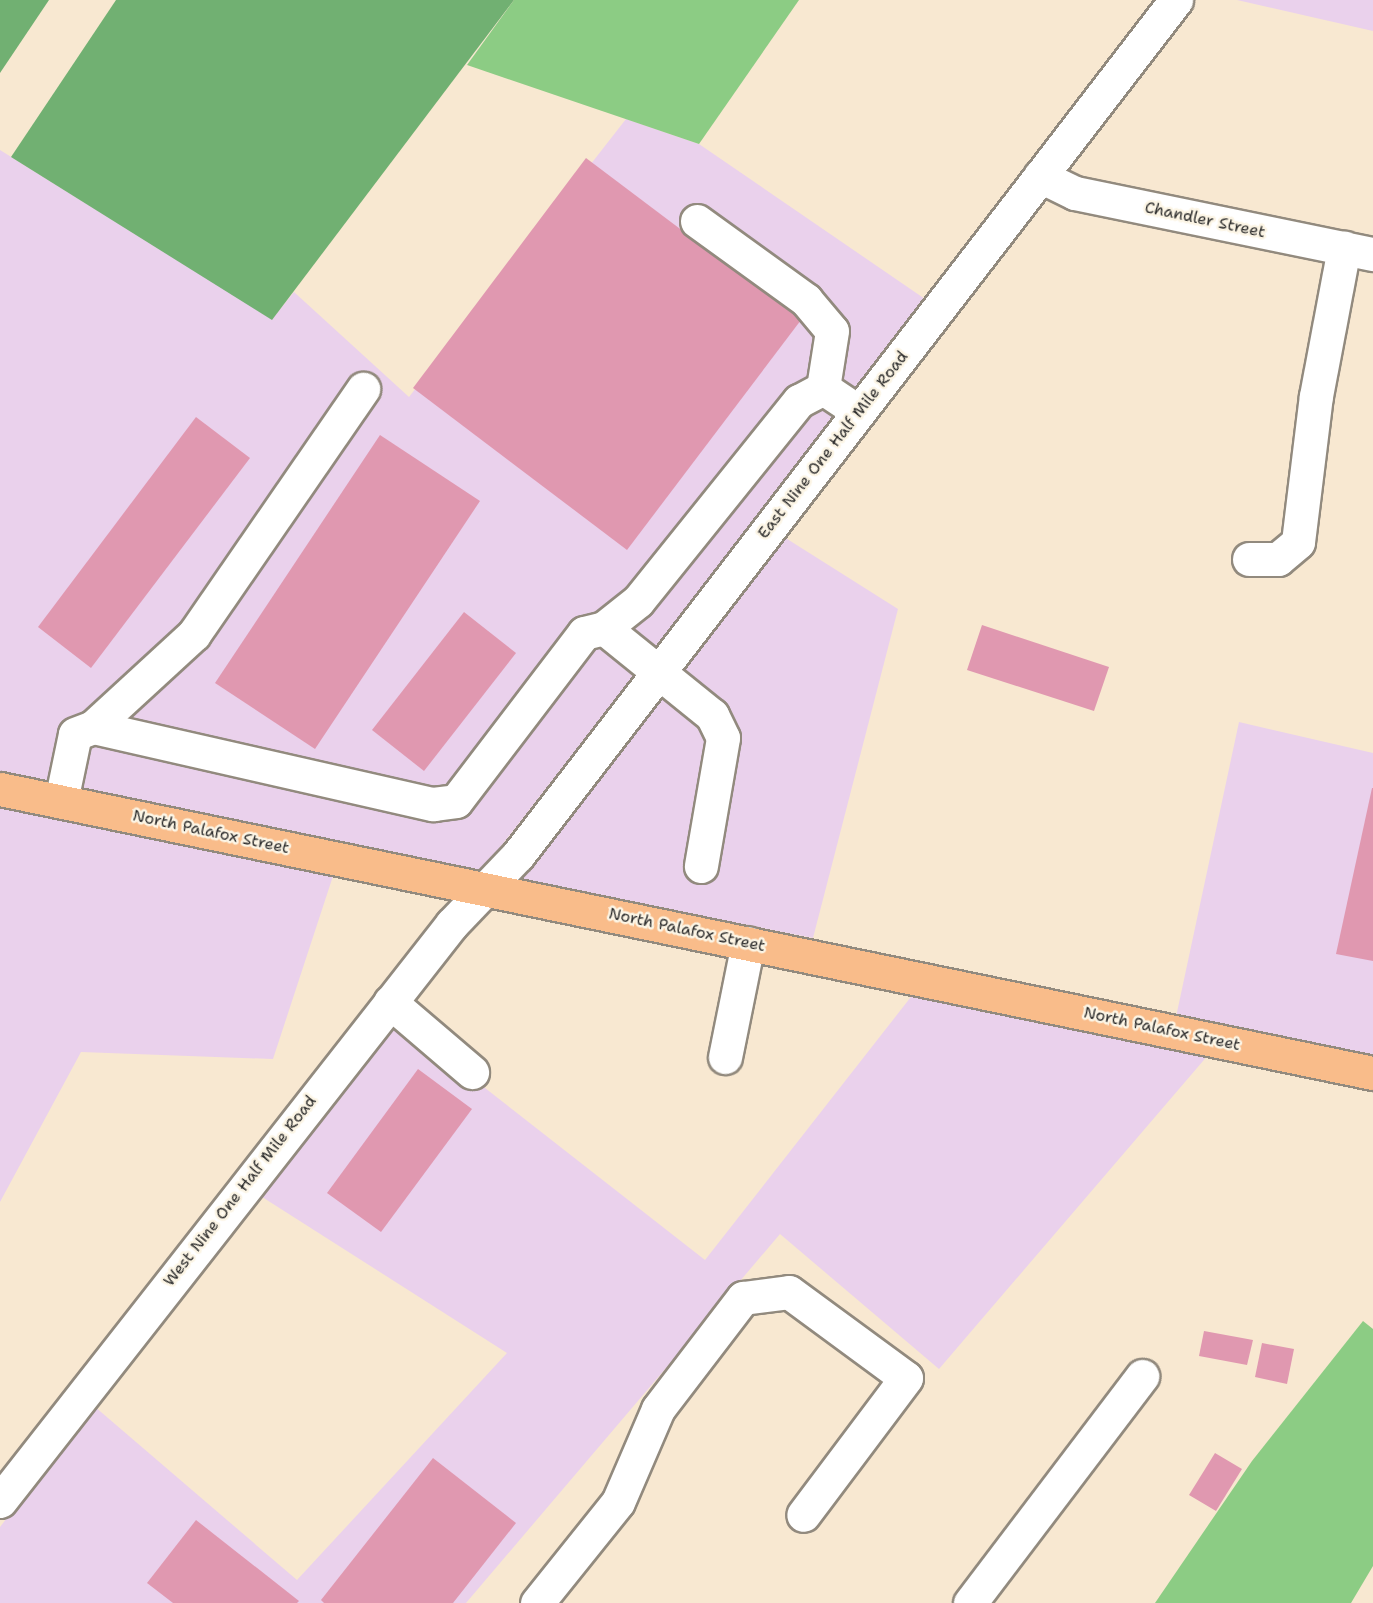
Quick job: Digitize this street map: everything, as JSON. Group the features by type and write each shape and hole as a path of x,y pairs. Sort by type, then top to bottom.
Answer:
{"main road":[{"name":"North Palafox Street","path":"0,789 1373,1073"}],"street":[{"name":"East Nine One Half Mile Road","path":"489,889 660,671 1176,0"},
{"name":"Chandler Street","path":"1040,176 1075,193 1359,251"},
{"path":"697,220 806,300 832,331 823,388"},
{"path":"1249,559 1278,559 1298,542 1316,396 1359,251"},
{"path":"61,801 75,734 93,727 194,634 363,388"},
{"path":"823,388 859,412"},
{"path":"93,727 433,804 456,801 584,633 604,628 638,601 798,401 823,388"},
{"path":"604,628 660,671 712,716 723,738 701,866"},
{"name":"West Nine One Half Mile Road","path":"0,1501 452,924 489,889"},
{"path":"725,1057 748,943"},
{"path":"390,1002 472,1072"},
{"path":"537,1603 618,1502 658,1408 742,1298 789,1292 906,1378 803,1515"},
{"path":"970,1603 1142,1376"}],"shaded area":[{"path":"1237,0 1373,0 1373,31"},
{"path":"626,119 699,144 925,299 481,872 0,773 0,150 272,319 294,292 409,397"},
{"path":"784,537 898,609 813,938 519,880"},
{"path":"1239,722 1373,753 1373,1058 1176,1017"},
{"path":"0,804 334,873 273,1059 81,1052 0,1202"},
{"path":"914,993 1209,1054 939,1369 780,1234 466,1603 0,1603 0,1527 94,1406 297,1580 507,1353 259,1195 398,1020 705,1260"}],"green space":[{"path":"0,0 49,0 0,73"},
{"path":"116,0 514,0 272,320 11,157"},
{"path":"514,0 799,0 699,144 467,65"},
{"path":"1363,1321 1373,1329 1373,1566 1351,1603 1155,1603 1252,1461"}],"building":[{"path":"586,158 801,320 627,550 413,388"},
{"path":"196,417 250,458 91,668 38,627"},
{"path":"380,435 480,501 315,749 215,683"},
{"path":"464,612 516,653 424,771 372,730"},
{"path":"982,625 1109,667 1094,711 967,670"},
{"path":"1373,788 1373,961 1336,954"},
{"path":"418,1069 472,1109 381,1232 327,1193"},
{"path":"1204,1331 1253,1340 1247,1365 1199,1356"},
{"path":"1262,1343 1294,1349 1287,1384 1255,1377"},
{"path":"1215,1453 1242,1469 1216,1511 1189,1495"},
{"path":"433,1458 516,1523 453,1603 324,1603 321,1600"},
{"path":"196,1520 299,1601 297,1603 173,1603 147,1583"}]}
